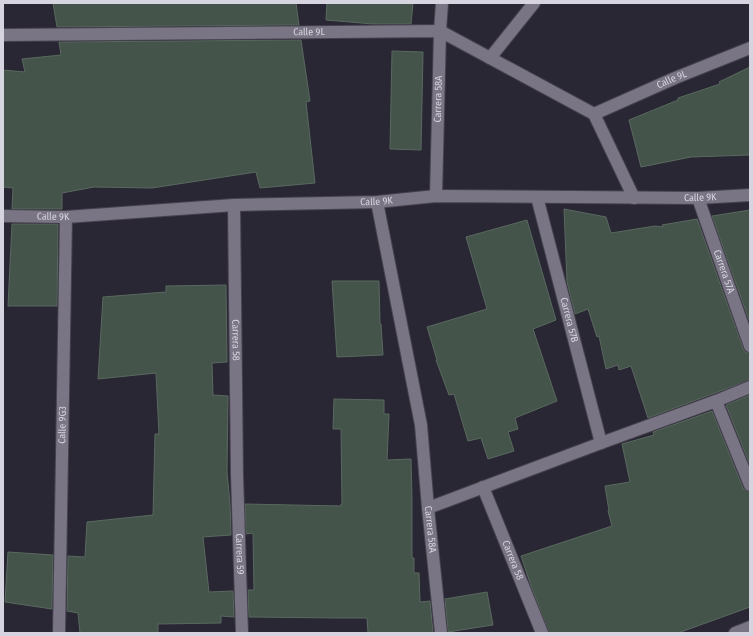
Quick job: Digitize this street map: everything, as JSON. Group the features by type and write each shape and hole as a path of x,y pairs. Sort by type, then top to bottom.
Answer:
{"street":[{"name":"Carrera 58A","path":"436,196 442,3"},
{"path":"490,58 534,3"},
{"name":"Calle 9L","path":"3,35 440,31 594,114 675,78 750,48"},
{"path":"594,114 634,198"},
{"name":"Calle 9K","path":"3,216 66,217 234,205 376,202 436,196 698,198 750,195"},
{"name":"Carrera 57B","path":"537,197 600,443"},
{"name":"Carrera 57A","path":"698,198 750,346"},
{"name":"Carrera 58A","path":"376,202 421,425 441,633"},
{"name":"Carrera 58","path":"234,205 237,474"},
{"name":"Calle 9G3","path":"58,633 66,217"},
{"path":"428,508 750,387"},
{"path":"716,401 750,485"},
{"name":"Carrera 59","path":"237,474 242,633"},
{"name":"Carrera 58","path":"483,487 542,633"},
{"path":"734,633 750,627"}],"building":[{"path":"53,3 296,3 299,25 57,27"},
{"path":"327,3 413,3 411,24 373,24 326,20"},
{"path":"301,40 310,101 306,102 315,183 260,188 256,172 152,188 94,187 62,193 62,209 12,209 13,188 3,187 3,70 25,72 22,59 61,55 59,42"},
{"path":"392,51 423,52 421,150 390,149"},
{"path":"750,67 750,155 691,157 641,167 629,120 678,100 678,98 720,84 719,82"},
{"path":"564,209 606,217 611,233 655,226 663,227 662,225 697,219 743,348 745,352 750,353 750,380 648,418 631,366 619,370 618,365 606,369 599,336 597,337 588,309 575,314 567,282"},
{"path":"750,210 750,323 712,216"},
{"path":"527,220 556,320 533,329 557,401 515,418 518,429 508,432 514,451 488,459 481,438 468,441 454,394 449,395 436,360 427,327 487,309 466,237"},
{"path":"12,224 58,224 57,306 8,306"},
{"path":"332,281 379,281 380,324 383,355 337,357"},
{"path":"226,285 227,362 212,363 213,395 228,396 227,472 231,535 203,537 209,592 233,591 234,617 221,616 221,623 158,624 158,633 80,633 78,613 67,611 68,556 85,557 87,522 153,515 155,434 159,434 156,373 98,379 103,297 166,292 166,286"},
{"path":"750,395 750,465 726,405"},
{"path":"334,399 384,400 384,414 389,414 387,460 411,459 412,558 414,558 414,573 419,573 420,602 430,601 433,633 368,633 367,618 249,617 248,590 254,590 253,533 246,534 245,504 341,506 342,504 341,429 333,429"},
{"path":"712,411 743,488 750,492 750,607 678,633 549,633 521,556 612,526 608,511 605,486 630,482 622,444 654,435 653,432"},
{"path":"8,552 53,555 52,609 5,602"},
{"path":"487,592 493,625 448,632 445,599"}]}
